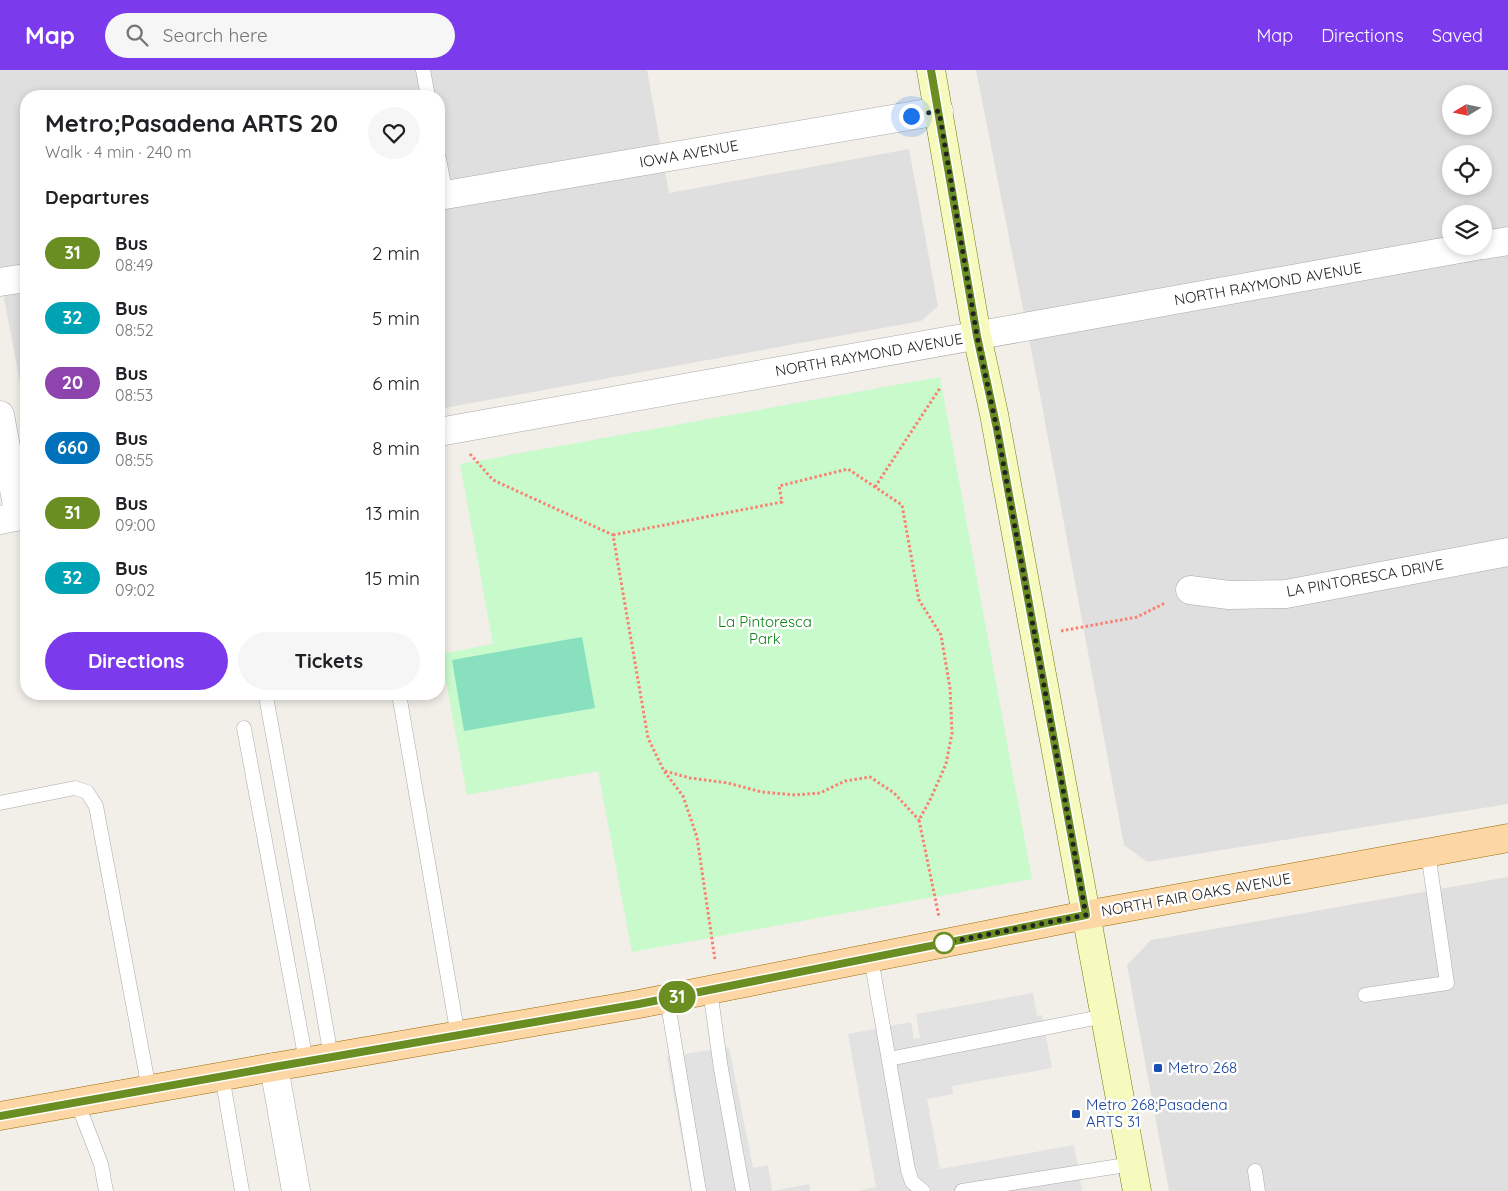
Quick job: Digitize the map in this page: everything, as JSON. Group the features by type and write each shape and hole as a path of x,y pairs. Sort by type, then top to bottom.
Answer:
{"main road":[{"path":"931,70 977,336 996,423 1137,1191"},
{"name":"NORTH FAIR OAKS AVENUE","path":"0,1116 667,998 1086,915 1508,838"}],"street":[{"name":"IOWA AVENUE","path":"445,195 939,111"},
{"path":"1492,244 1508,241"},
{"name":"NORTH RAYMOND AVENUE","path":"445,431 1442,252"},
{"path":"0,282 20,279"},
{"path":"0,415 15,517"},
{"name":"LA PINTORESCA DRIVE","path":"1190,590 1229,595 1286,594 1508,552"},
{"path":"274,1067 296,1191"}],"lane":[{"path":"423,70 427,90"},
{"path":"400,700 458,1036"},
{"path":"267,702 319,986 318,1059"},
{"path":"244,728 318,1059"},
{"path":"0,803 75,788 87,792 96,806 149,1089"},
{"path":"1365,996 1447,983 1428,853"},
{"path":"870,958 908,1170 912,1182 923,1191"},
{"path":"715,989 721,1069 743,1191"},
{"path":"667,998 699,1191"},
{"path":"889,1059 1105,1016"},
{"path":"222,1076 242,1191"},
{"path":"77,1102 101,1164 106,1191"},
{"path":"962,1191 1132,1164"},
{"path":"1254,1171 1258,1191"}],"path":[{"path":"875,487 940,388"},
{"path":"445,432 493,480 613,535 782,502 779,486 848,469 902,505 919,600 942,634 950,688 952,733 946,764 919,820"},
{"path":"613,535 648,738 664,771 683,796 697,837 715,989"},
{"path":"1035,635 1138,617 1190,590"},
{"path":"664,771 690,778 728,783 762,792 795,795 820,793 845,781 870,776 894,793 919,820 944,943"}],"shaded area":[{"path":"0,70 647,70 669,193 909,149 938,306 921,321 445,408 445,90 20,90 20,382 0,277"},
{"path":"976,70 1508,70 1508,804 1147,862 1124,845 1040,395"},
{"path":"1508,877 1508,1191 1169,1191 1127,965 1151,940"},
{"path":"1033,993 1037,1016 1042,1015 1052,1068 952,1086 953,1094 927,1099 940,1169 1074,1145 1082,1191 858,1191 876,1187 848,1034 911,1022 914,1039 920,1038 916,1014"},
{"path":"729,1047 753,1168 768,1165 772,1191 691,1191 667,1057"},
{"path":"809,1184 811,1191 772,1191"}],"green space":[{"name":"La Pintoresca Park","path":"940,377 1032,879 632,952 598,771 467,795 445,676 445,653 493,644 460,464"},
{"path":"582,637 595,708 464,731 452,660"}],"bus line":[{"name":"31","path":"0,1116 639,1004 1086,915 997,429 977,336 931,70"}],"place":[{"name":"Metro 268","path":"1158,1068"},
{"name":"Metro 268;Pasadena ARTS 31","path":"1076,1114"}],"route":[{"path":"911,116 939,111 977,336 997,429 1086,915 944,943"}]}
